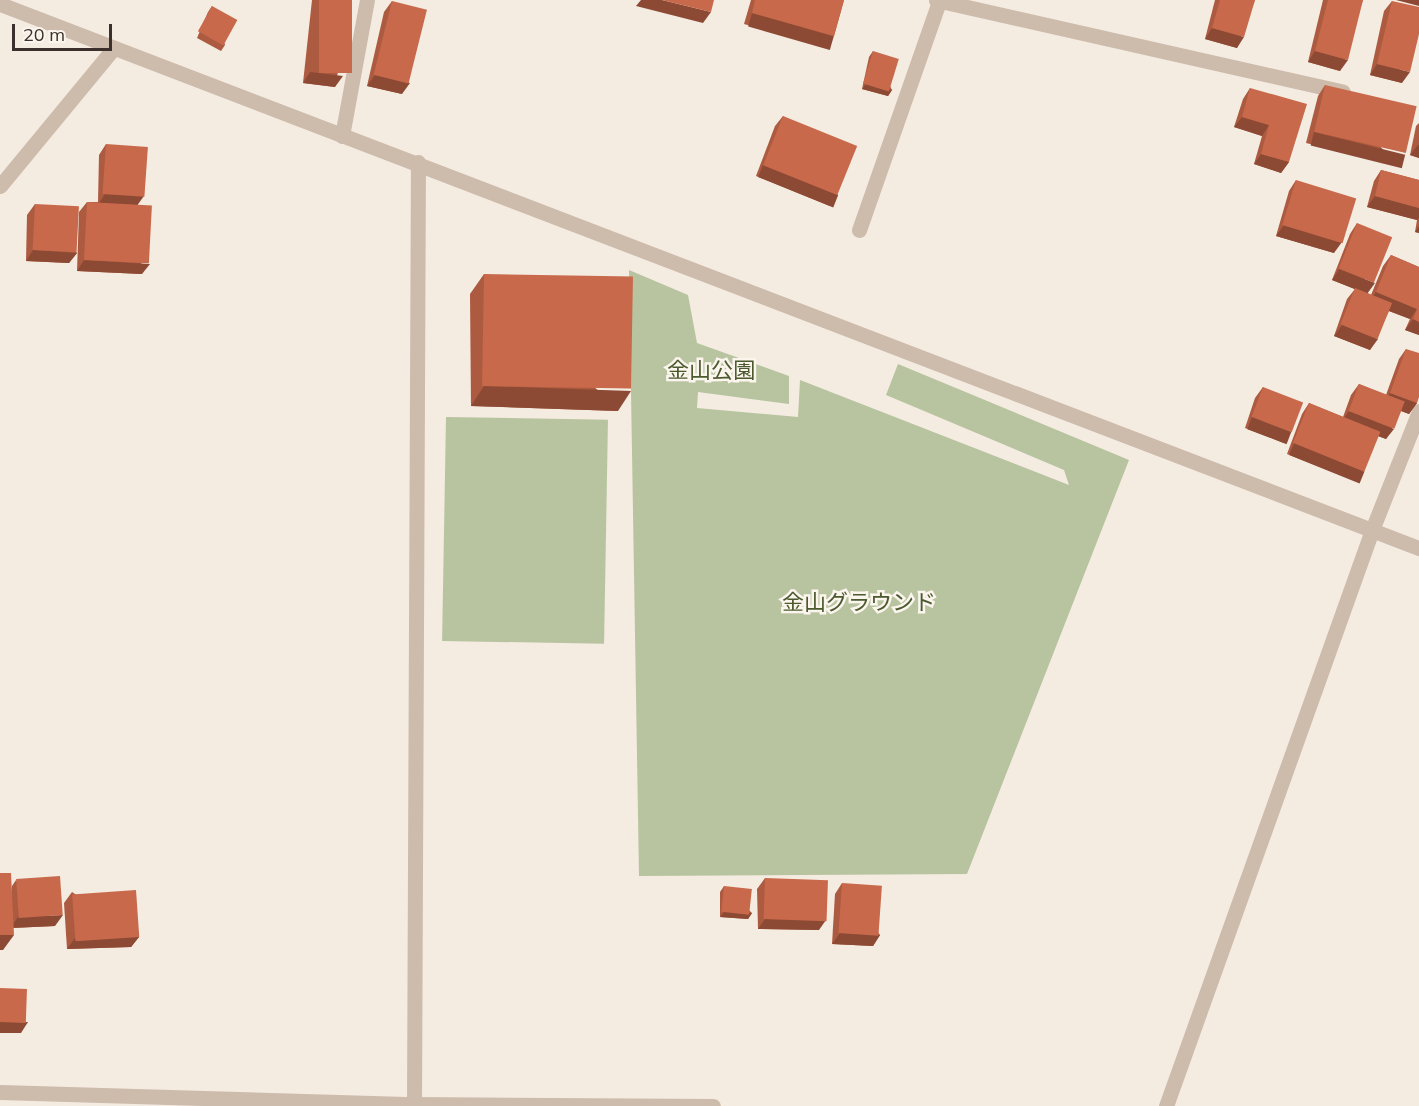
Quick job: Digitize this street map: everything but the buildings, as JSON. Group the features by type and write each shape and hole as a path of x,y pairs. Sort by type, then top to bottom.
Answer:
{"street":[{"path":"342,136 367,0"},
{"path":"859,230 938,0 1362,96"},
{"path":"0,4 112,50 418,162 1419,548"},
{"path":"0,186 112,50"},
{"path":"414,1105 418,162"},
{"path":"1166,1106 1372,531 1419,411"},
{"path":"0,1092 414,1105 713,1106"}],"green space":[{"name":"金山グラウンド","path":"629,270 688,295 697,343 789,376 789,404 698,392 697,408 798,417 800,380 1069,485 1064,470 886,395 898,364 1129,460 967,874 639,876"},
{"path":"446,417 608,420 604,644 442,641"}],"park label":[{"name":"金山公園","path":"711,371"}]}
